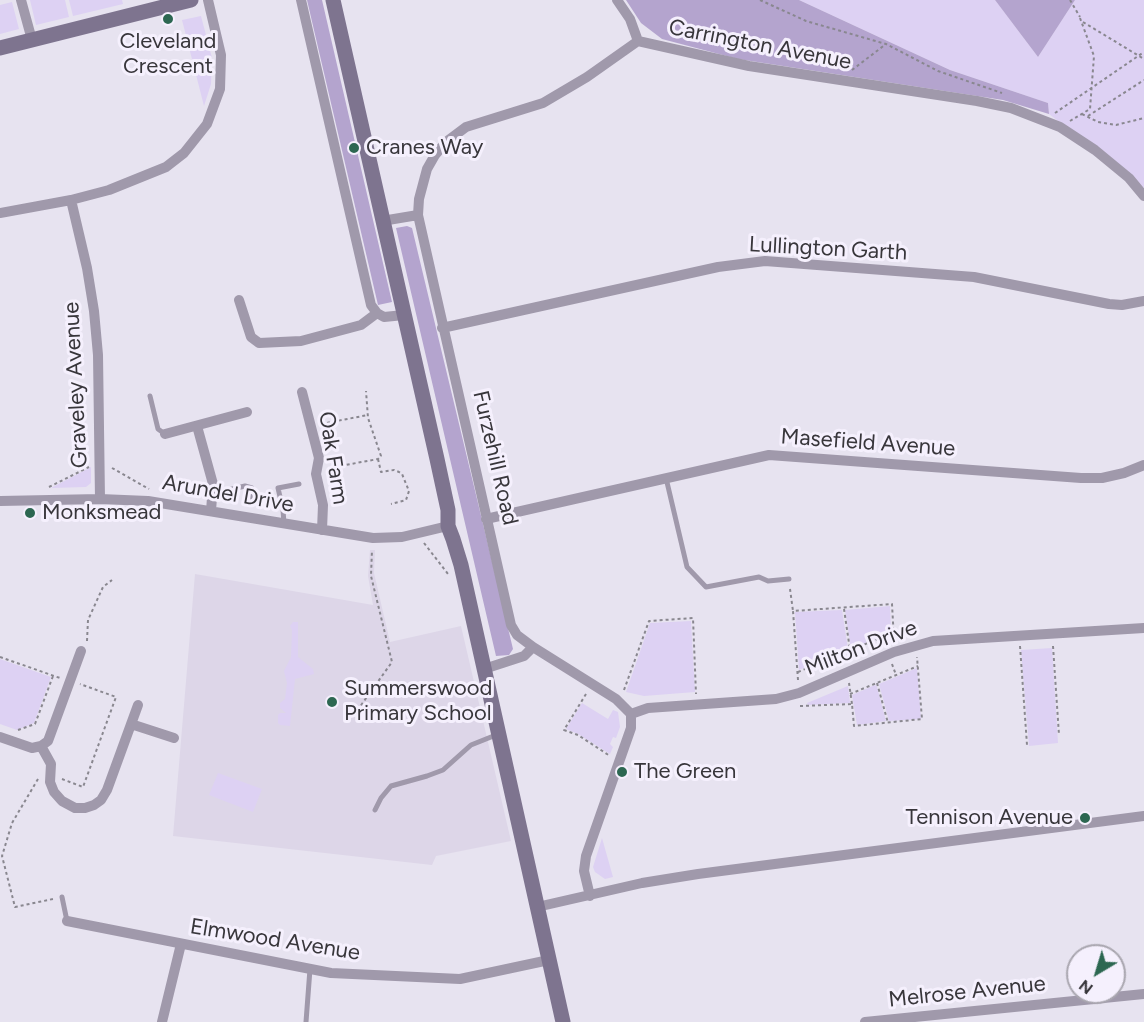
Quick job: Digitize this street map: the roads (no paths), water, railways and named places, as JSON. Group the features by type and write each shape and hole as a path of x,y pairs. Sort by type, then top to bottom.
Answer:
{"street":[{"path":"21,0 32,40"},
{"path":"0,213 71,200 109,190 166,167 184,153 202,132 215,107 220,89 221,55 208,0"},
{"path":"301,0 372,305 377,313 384,317 404,315"},
{"path":"333,0 446,500 448,526 461,565 563,1022"},
{"path":"617,0 630,20 638,41"},
{"path":"0,48 184,1"},
{"name":"Carrington Avenue","path":"418,215 419,199 427,169 446,142 466,127 543,103 580,82 638,41 749,66 1011,108 1060,127 1095,150 1129,178 1144,196"},
{"name":"Graveley Avenue","path":"71,200 87,268 95,321 98,356 100,499"},
{"path":"382,221 418,215"},
{"name":"Furzehill Road","path":"418,215 511,625 517,634 533,646"},
{"name":"Lullington Garth","path":"442,328 718,267 765,261 974,277 1109,304 1122,305 1144,301"},
{"path":"239,300 251,337 259,343 301,341 361,326 377,313"},
{"name":"Oak Farm","path":"302,392 319,458 317,470 323,505 322,530"},
{"path":"165,434 247,412"},
{"path":"197,426 214,492 210,511"},
{"name":"Masefield Avenue","path":"486,519 769,455 1081,478 1113,476 1143,468"},
{"name":"Arundel Drive","path":"0,501 100,499 148,501 387,539 448,526"},
{"name":"Milton Drive","path":"631,714 648,708 776,699 799,693 893,657 916,645 933,641 1144,628"},
{"path":"484,669 524,656 533,646 616,699 631,714 631,728 586,856 584,871 590,896"},
{"path":"0,737 32,748 48,741 81,651"},
{"path":"41,746 51,764 46,773 54,792 62,801 75,808 94,805 101,800 107,790 138,705"},
{"path":"131,724 174,738"},
{"path":"537,907 642,883 698,874 1144,816"},
{"name":"Elmwood Avenue","path":"67,921 331,973 460,979 549,960"},
{"path":"162,1022 181,944"},
{"name":"Melrose Avenue","path":"865,1022 1144,994"}],"lane":[{"path":"150,396 158,429 165,434"},
{"path":"666,478 687,567 706,587 759,577 768,581 789,579"},
{"path":"284,524 278,488 298,484"},
{"path":"214,492 245,486 252,488 253,502"},
{"path":"375,810 391,786 443,770 471,745 498,735"},
{"path":"62,897 67,921"},
{"path":"306,1022 310,969"}],"place":[{"name":"Cleveland Crescent","path":"168,19"},
{"name":"Cranes Way","path":"354,148"},
{"name":"Monksmead","path":"30,513"},
{"name":"Summerswood Primary School","path":"332,702"},
{"name":"The Green","path":"622,772"},
{"name":"Tennison Avenue","path":"1085,818"}]}
